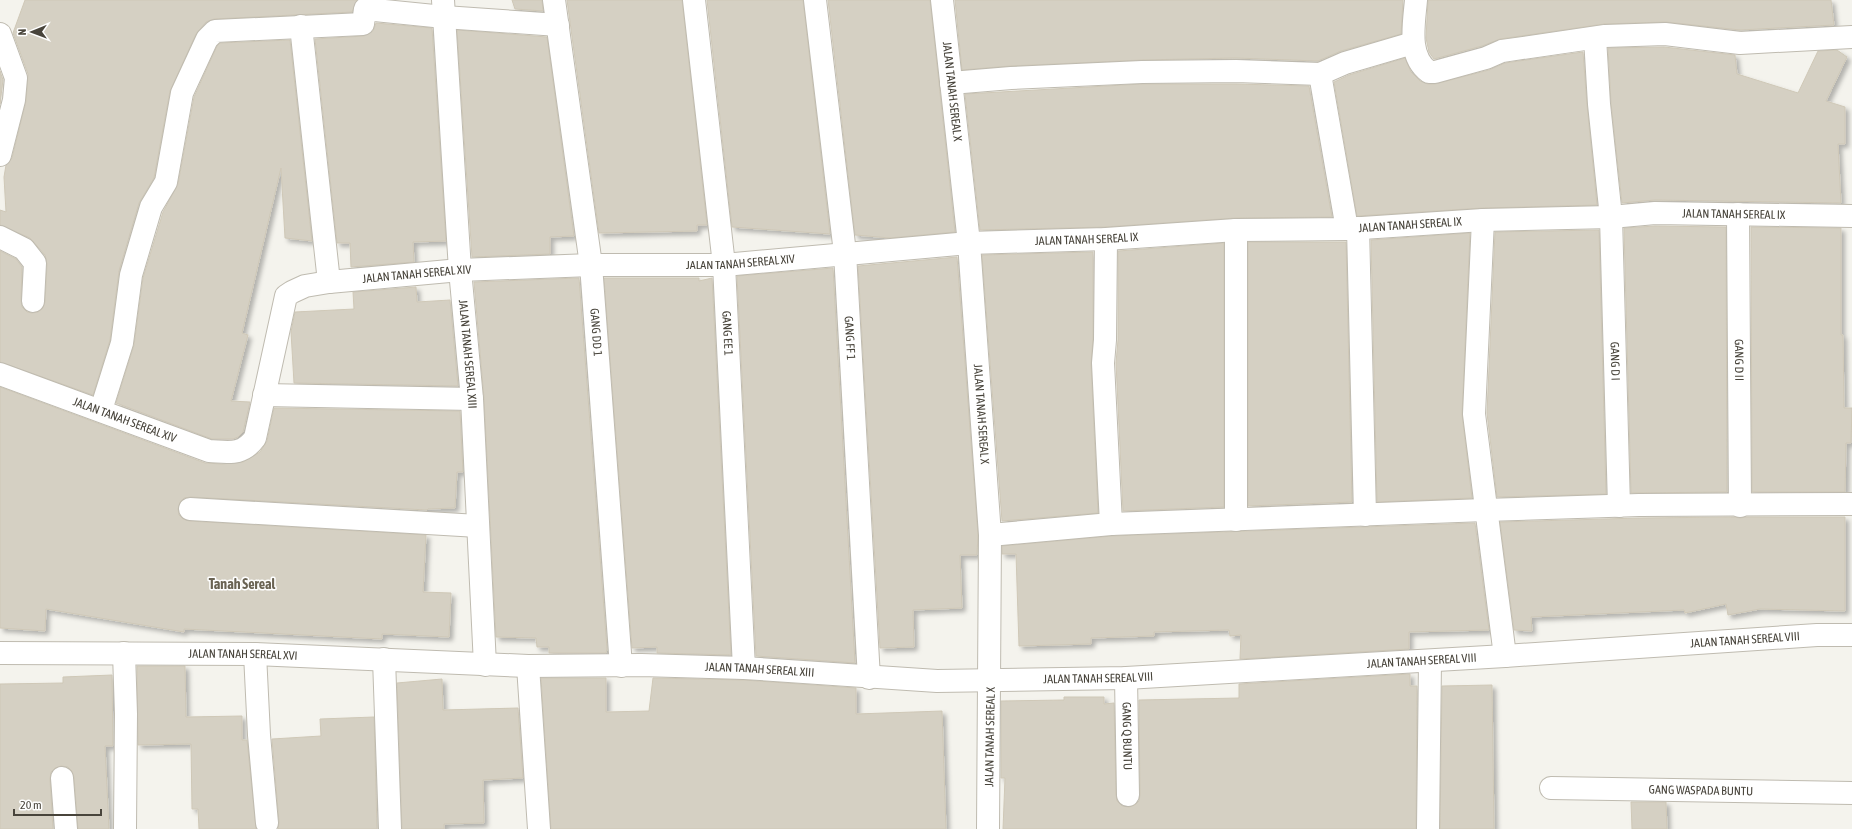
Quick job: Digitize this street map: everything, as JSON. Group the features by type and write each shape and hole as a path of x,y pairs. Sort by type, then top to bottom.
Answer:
{"street":[{"name":"GANG DD 1","path":"554,0 591,265 621,666"},
{"name":"GANG EE 1","path":"694,0 724,265 744,668"},
{"name":"GANG FF 1","path":"815,0 845,253 869,678"},
{"name":"JALAN TANAH SEREAL X","path":"942,0 969,243 990,534 988,829"},
{"path":"1416,0 1413,43 1422,68 1429,72 1435,72 1486,58 1502,51 1596,38 1665,34 1740,43 1852,37"},
{"path":"101,410 122,343 133,267 151,207 166,182 182,93 207,39 215,31 363,24 365,9 444,8 558,25"},
{"name":"JALAN TANAH SEREAL XIII","path":"444,8 460,270 472,399 485,665 641,665 744,668 869,678 937,681 990,680"},
{"path":"301,26 329,282"},
{"path":"0,34 5,58 16,78 14,100 0,155"},
{"name":"GANG D I","path":"1596,38 1599,104 1611,217 1619,506"},
{"path":"951,83 1011,78 1150,72 1236,71 1320,74 1345,63 1413,43"},
{"path":"1320,74 1353,228 1365,515"},
{"name":"JALAN TANAH SEREAL IX","path":"969,243 1106,239 1236,230 1353,228 1483,220 1611,217 1655,213 1852,216"},
{"name":"GANG D II","path":"1738,214 1740,506"},
{"path":"1483,220 1474,414 1485,510 1505,656"},
{"path":"1236,230 1236,520"},
{"path":"0,237 24,249 35,263 33,301"},
{"path":"1106,239 1105,333 1103,363 1111,524"},
{"name":"JALAN TANAH SEREAL XIV","path":"0,375 101,410 209,451 241,451 255,438 286,296 305,286 329,282 460,270 591,265 724,265 969,243"},
{"path":"264,395 472,399"},
{"path":"990,534 1111,524 1485,510 1619,506 1852,504"},
{"path":"190,509 478,526"},
{"name":"JALAN TANAH SEREAL VIII","path":"990,680 1126,678 1430,661 1817,635 1852,635"},
{"name":"JALAN TANAH SEREAL XVI","path":"0,653 255,654 485,665"},
{"path":"124,653 125,829"},
{"path":"255,654 259,735 267,823"},
{"path":"384,659 390,829"},
{"path":"1428,829 1430,661"},
{"path":"528,666 539,829"},
{"name":"GANG Q BUNTU","path":"1126,678 1128,795"},
{"path":"62,778 66,829"},
{"name":"GANG WASPADA BUNTU","path":"1551,788 1852,793"},
{"path":"1852,788 1852,799"}],"building":[{"path":"25,0 357,0 352,12 214,19 206,22 196,34 170,91 154,178 139,203 119,271 110,340 93,395 0,362 0,251 16,259 22,267 22,307 27,312 38,312 43,308 45,302 47,264 45,255 30,238 0,225 0,210 6,212 4,177 6,165 12,158 26,101 28,74 13,33"},
{"path":"512,0 542,0 543,11 515,9"},
{"path":"567,0 682,0 707,225 697,225 697,231 599,233"},
{"path":"707,0 803,0 830,234 732,227"},
{"path":"828,0 930,0 955,232 890,238 855,235"},
{"path":"955,0 1403,0 1401,34 1341,51 1318,61 1236,58 1142,60 1010,66 962,70"},
{"path":"1428,0 1831,0 1834,25 1740,30 1666,22 1604,24 1500,39 1482,46 1434,59 1429,52 1426,38"},
{"path":"376,23 432,28 446,241 413,242 414,262 351,267 350,243 337,243 315,39 364,36 373,31"},
{"path":"457,30 547,37 574,236 550,237 550,254 472,257"},
{"path":"290,40 312,241 285,238 281,168 242,333 248,335 231,401 250,402 243,432 238,437 233,439 212,439 116,403 134,345 143,278 163,212 178,184 194,97 217,46 220,43"},
{"path":"1664,47 1735,55 1737,74 1798,93 1818,51 1837,50 1847,57 1826,101 1845,107 1845,144 1838,144 1841,203 1655,200 1622,203 1611,103 1608,48"},
{"path":"1583,52 1597,205 1483,208 1357,216 1334,82 1349,75 1405,58 1411,72 1420,81 1428,84 1435,84 1489,70 1505,63"},
{"path":"0,71 3,80 0,104"},
{"path":"1142,84 1309,86 1332,217 1236,218 1105,227 980,230 965,94"},
{"path":"1655,226 1726,227 1727,492 1631,493 1624,228"},
{"path":"1751,227 1841,228 1841,335 1843,335 1844,408 1852,408 1851,443 1846,443 1845,492 1752,492"},
{"path":"1599,230 1606,494 1497,497 1487,413 1495,232"},
{"path":"1470,233 1462,414 1472,498 1377,502 1371,240"},
{"path":"1248,242 1346,242 1352,502 1248,506"},
{"path":"1224,243 1224,507 1123,511 1116,363 1118,340 1118,251"},
{"path":"1093,252 1093,339 1091,364 1098,513 1002,521 982,255"},
{"path":"957,257 978,535 977,555 960,555 962,608 913,610 914,647 880,648 858,266"},
{"path":"833,268 855,663 756,656 737,276"},
{"path":"579,278 607,649 606,653 549,653 549,647 537,647 536,638 496,637 484,398 474,282"},
{"path":"604,278 699,278 699,281 712,278 731,655 657,653 657,647 632,648"},
{"path":"416,287 417,302 450,300 458,386 294,383 291,332 295,312 354,309 353,292"},
{"path":"0,387 205,463 222,464 243,462 260,452 267,441 274,408 460,411 463,472 457,472 455,508 427,510 191,497 184,498 180,502 178,509 179,515 183,519 189,521 426,535 423,592 451,593 449,637 382,634 382,639 184,629 184,632 46,609 45,631 0,628"},
{"path":"1734,517 1845,517 1845,611 1760,609 1728,615 1726,604 1685,613 1684,610 1531,617 1532,631 1514,630 1500,522"},
{"path":"1475,523 1489,630 1409,632 1409,649 1240,659 1241,635 1230,636 1229,630 1154,632 1154,636 1091,638 1091,644 1019,646 1016,554 1002,554 1002,546 1112,536"},
{"path":"137,666 185,666 186,717 242,716 242,740 247,740 256,829 199,829 198,809 192,809 191,744 138,745"},
{"path":"1410,674 1410,686 1417,686 1416,829 1003,829 1005,778 1001,778 1001,701 1064,700 1064,697 1104,697 1104,704 1114,703 1116,795 1117,801 1122,806 1129,807 1135,805 1139,801 1140,795 1139,700 1239,698 1239,684"},
{"path":"112,675 113,746 105,746 109,829 78,829 74,777 72,771 68,767 61,766 55,768 51,772 50,779 53,829 0,829 0,684 63,683 63,677"},
{"path":"541,678 606,678 606,712 649,711 653,678 743,680 856,688 856,714 942,711 946,829 551,829"},
{"path":"442,679 443,710 518,708 523,778 483,780 484,823 444,824 444,829 402,829 397,683"},
{"path":"1492,685 1494,829 1440,829 1442,686"},
{"path":"374,717 377,829 278,829 279,822 272,739 321,736 320,719"},
{"path":"1631,802 1666,802 1667,829 1632,829"}],"district":[{"name":"Tanah Sereal","path":"242,584"}]}
